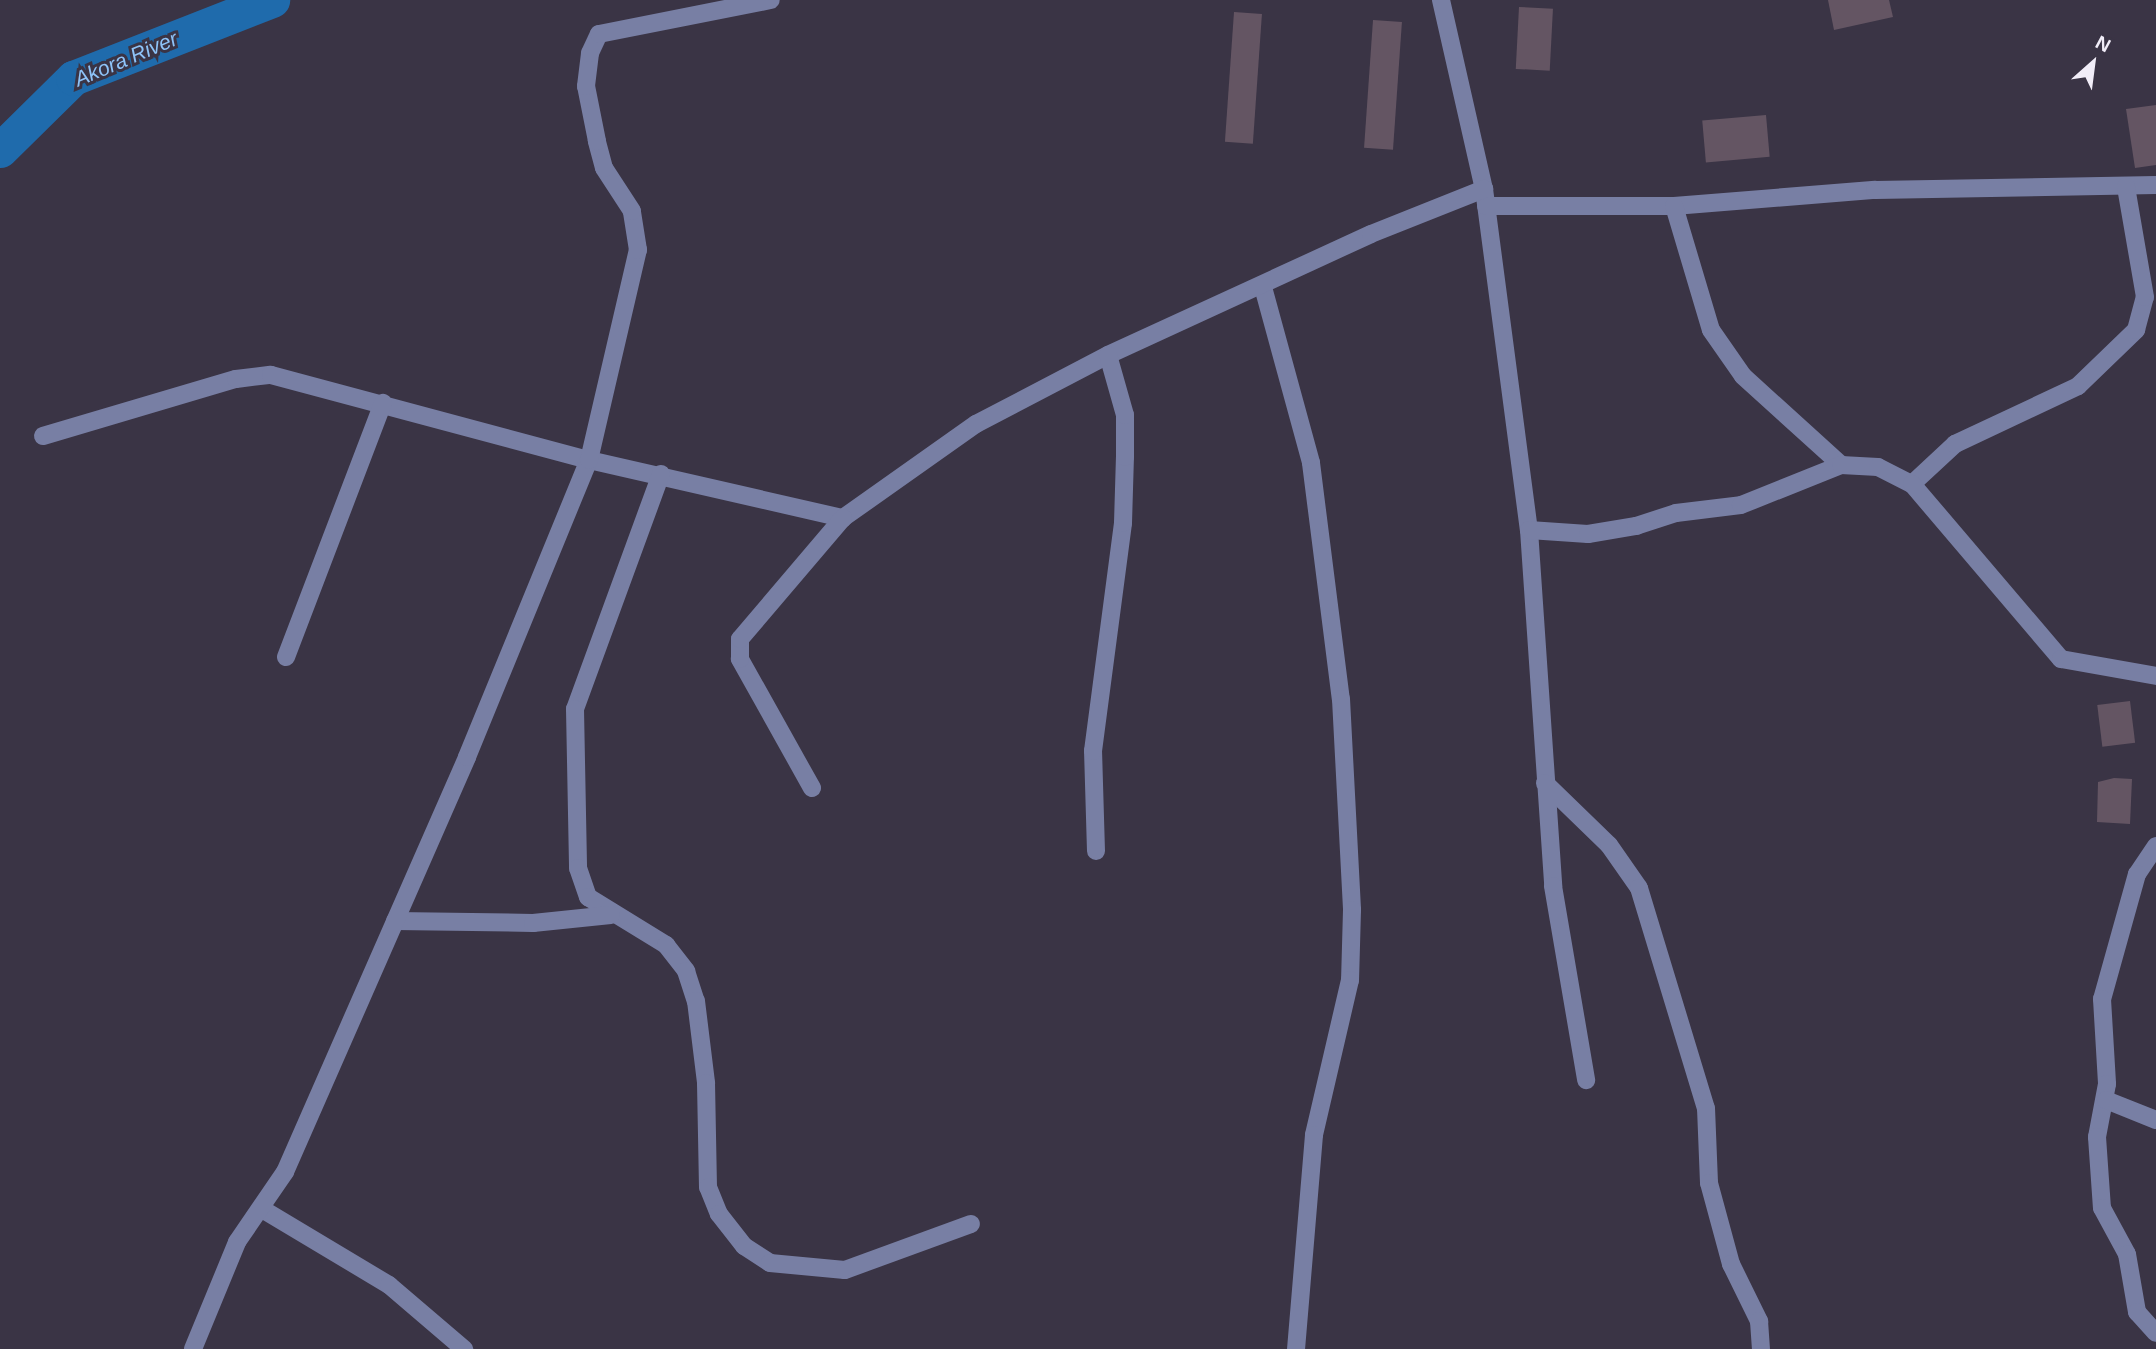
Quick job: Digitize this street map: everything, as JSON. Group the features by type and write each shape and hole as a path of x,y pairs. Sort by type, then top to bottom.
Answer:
{"street":[{"path":"193,1349 237,1242 285,1172 589,460 638,250 632,211 604,168 597,141 586,86 590,53 599,34 771,0"},
{"path":"1441,0 1485,198 1530,530 1545,783 1562,956 1586,1080"},
{"path":"812,788 740,659 740,639 843,517 976,424 1108,355 1262,287 1371,234 1485,198 1674,205 1875,190 2156,186"},
{"path":"1912,484 1955,444 2078,386 2136,330 2145,297 2126,187"},
{"path":"1674,205 1711,330 1743,376 1841,465"},
{"path":"1262,287 1315,489 1341,699 1352,910 1350,980 1314,1135 1296,1349"},
{"path":"1096,851 1093,751 1123,523 1125,457 1125,415 1108,355"},
{"path":"43,436 236,379 271,375 589,460 661,474 843,517"},
{"path":"286,657 383,403"},
{"path":"1530,530 1588,534 1741,505 1841,465 1878,467 1912,484 2061,659 2156,676"},
{"path":"661,474 575,709 579,868 588,897 611,915 666,945 686,971 696,1001 706,1083 708,1187 719,1214 744,1246 770,1263 845,1270 971,1224"},
{"path":"1545,783 1609,845 1639,888 1702,1095 1709,1183 1731,1264 1759,1321 1761,1349"},
{"path":"2156,846 2137,874 2102,999 2106,1100 2097,1137 2102,1208 2127,1254 2137,1312 2156,1334"},
{"path":"394,920 533,923 611,915"},
{"path":"2106,1100 2156,1120"},
{"path":"261,1209 390,1285 464,1349"}],"building":[{"path":"1828,0 1889,0 1893,17 1834,30"},
{"path":"1519,7 1553,9 1550,71 1516,69"},
{"path":"1234,12 1262,14 1253,144 1225,142"},
{"path":"1373,20 1402,22 1393,150 1364,148"},
{"path":"2156,105 2156,165 2135,168 2126,109"},
{"path":"1766,115 1770,157 1706,162 1702,121"},
{"path":"2130,701 2135,743 2102,747 2097,705"},
{"path":"2114,778 2132,779 2130,824 2097,822 2098,782"}],"waterway":[{"name":"Akora River","path":"0,150 73,78 272,0"}]}
